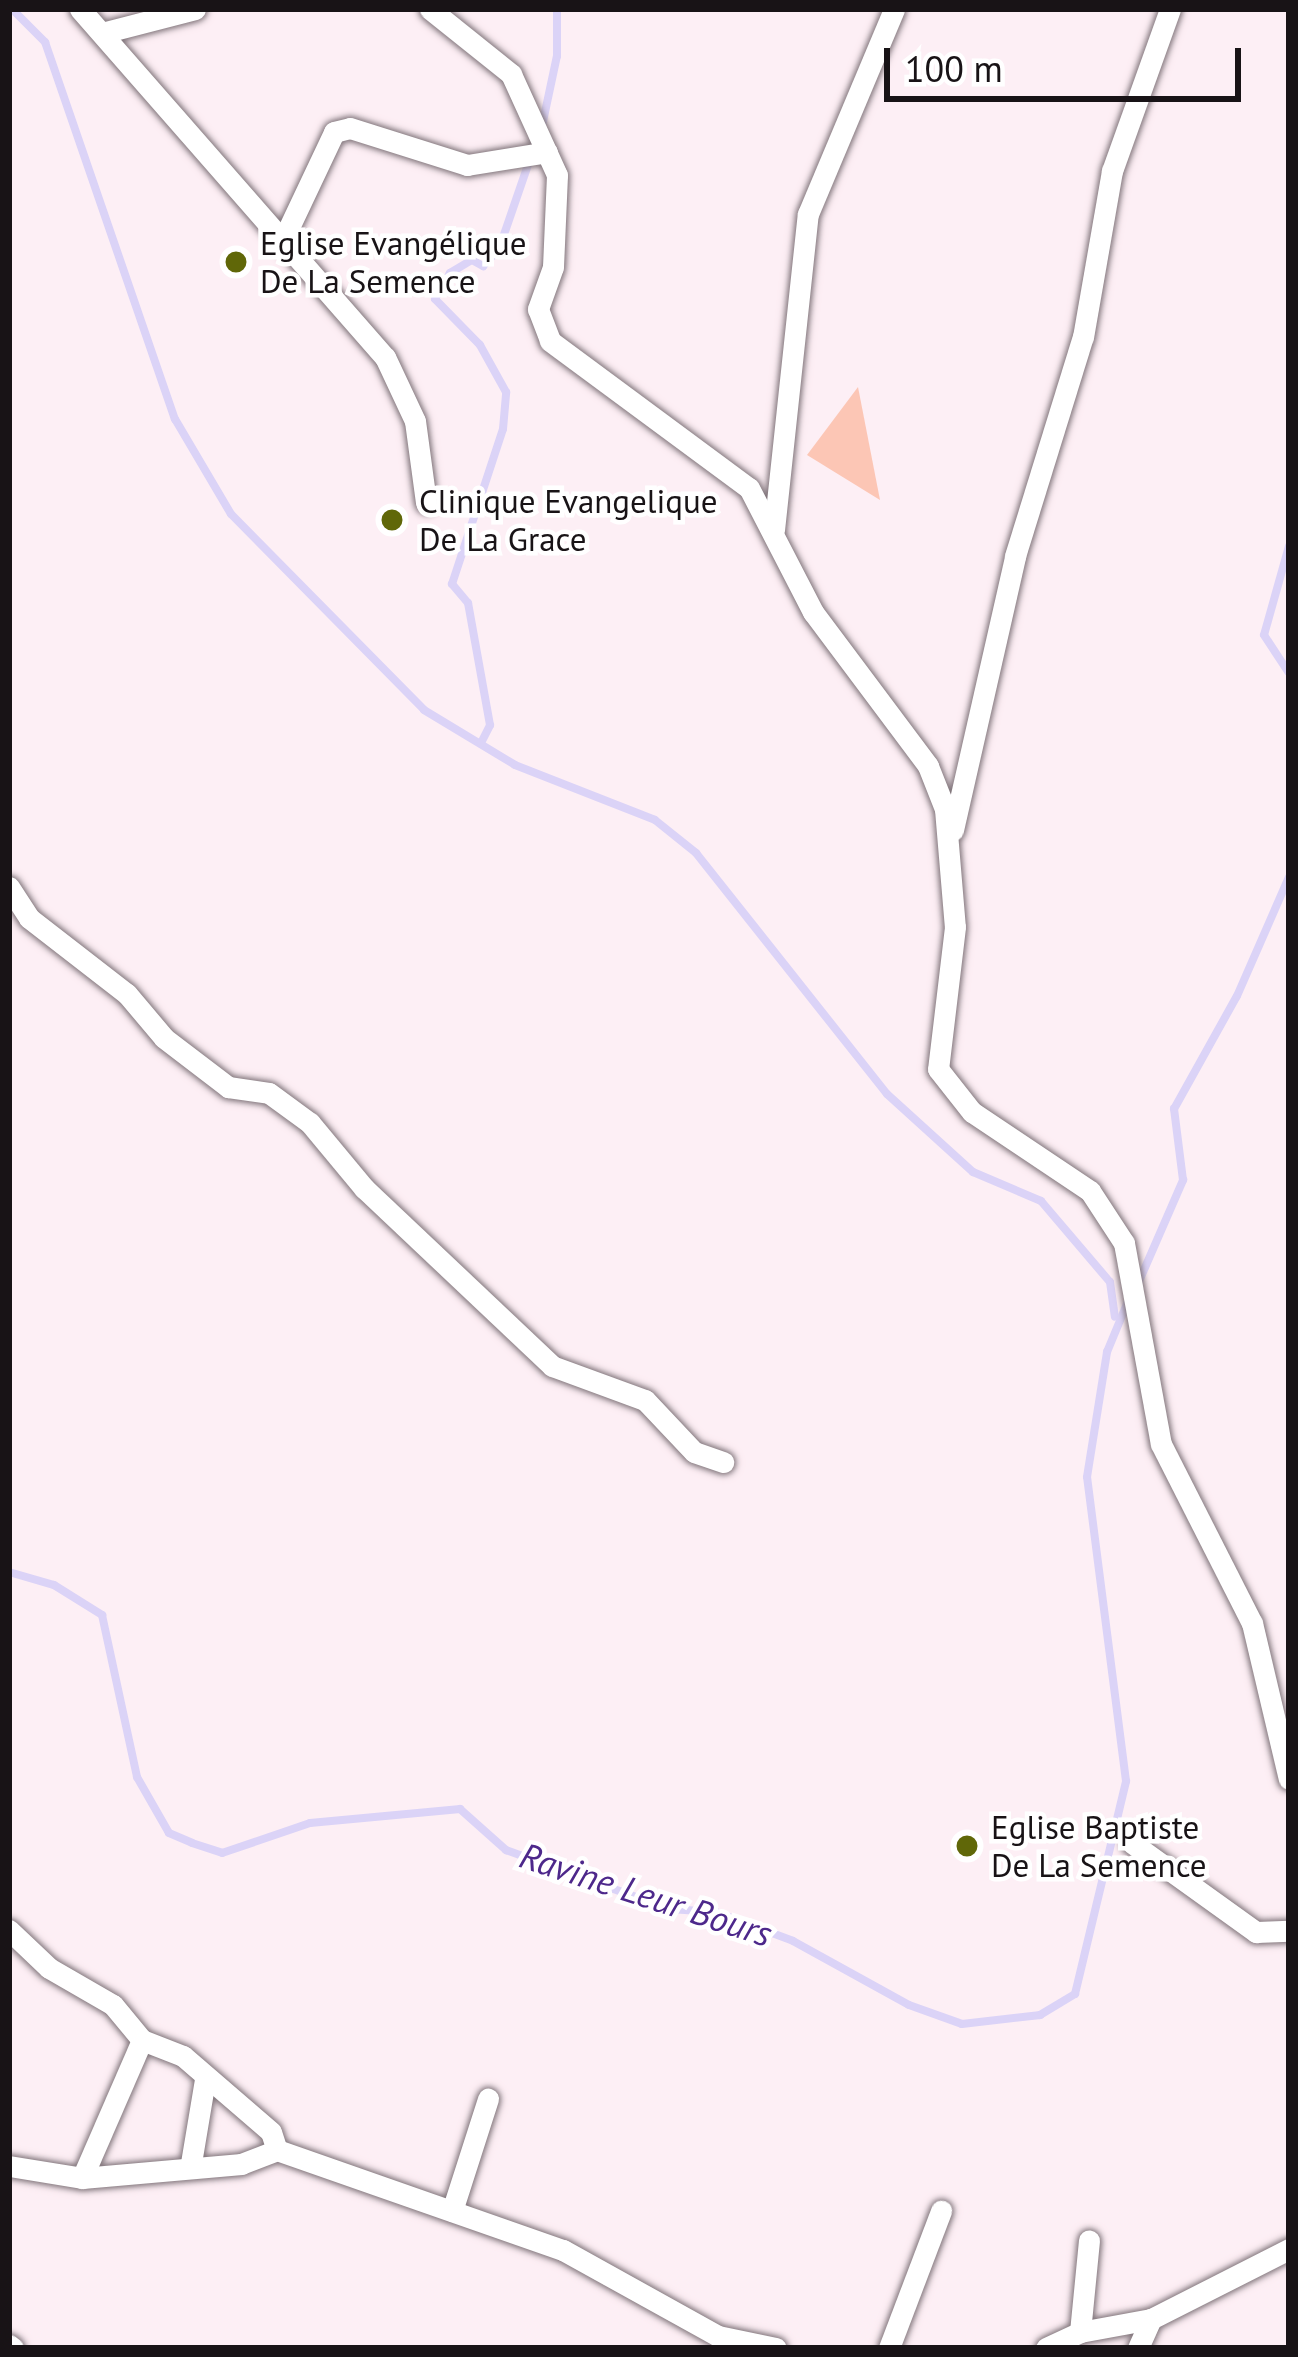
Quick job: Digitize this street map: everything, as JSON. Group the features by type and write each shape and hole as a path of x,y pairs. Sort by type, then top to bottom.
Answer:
{"street":[{"path":"80,9 106,32 385,357 415,421 426,502"},
{"path":"106,32 194,9"},
{"path":"430,9 511,74 531,157 560,207 541,328 730,467 774,531 813,612 928,766 948,850 955,927 938,1069 972,1112 1090,1191 1124,1243 1161,1444 1252,1623 1283,1713 1289,1778"},
{"path":"774,531 808,214 894,9"},
{"path":"948,850 1015,556 1083,337 1112,171 1171,9"},
{"path":"284,238 334,132 364,132 450,163 531,157"},
{"path":"9,886 29,918 127,994 164,1039 228,1087 269,1093 310,1124 364,1188 552,1366 644,1400 694,1452 723,1462"},
{"path":"1283,1713 1289,1685"},
{"path":"1132,1843 1256,1932 1289,1930"},
{"path":"9,1930 49,1968 113,2006 142,2040 183,2056 271,2132 277,2150"},
{"path":"82,2178 142,2040"},
{"path":"191,2163 205,2079"},
{"path":"452,2211 488,2099"},
{"path":"9,2166 82,2178 191,2163 241,2164 277,2150 563,2250 718,2336 776,2348"},
{"path":"889,2348 940,2211"},
{"path":"1080,2332 1089,2240"},
{"path":"1046,2348 1080,2332 1151,2319 1289,2249"},
{"path":"1138,2348 1151,2319"}],"shaded area":[{"path":"858,387 880,500 807,455"}],"waterway":[{"path":"12,9 45,42 175,419 231,514 424,710 515,765 655,820 696,853 887,1094 973,1172 1041,1201 1110,1282 1115,1317"},
{"path":"541,131 557,56 557,9"},
{"path":"481,743 490,725 468,603 452,584 503,429 506,392 480,345 435,299 450,273 472,260 483,266 499,249 531,156"},
{"name":"Ravine Leur Bours","path":"1289,546 1264,635 1289,673"},
{"name":"Ravine Leur Bours","path":"1137,1286 1183,1180 1174,1109 1237,996 1289,877"},
{"name":"Ravine Leur Bours","path":"9,1572 54,1585 102,1615 137,1777 169,1833 192,1843 222,1853 310,1823 460,1809 506,1850 669,1909 716,1912 793,1941 909,2005 962,2024 1040,2015 1075,1994 1126,1781 1087,1477 1107,1352 1129,1299"}],"place":[{"name":"Eglise Evangélique De La Semence","path":"236,262"},
{"name":"Clinique Evangelique De La Grace","path":"392,520"},
{"name":"Eglise Baptiste De La Semence","path":"967,1846"}]}
